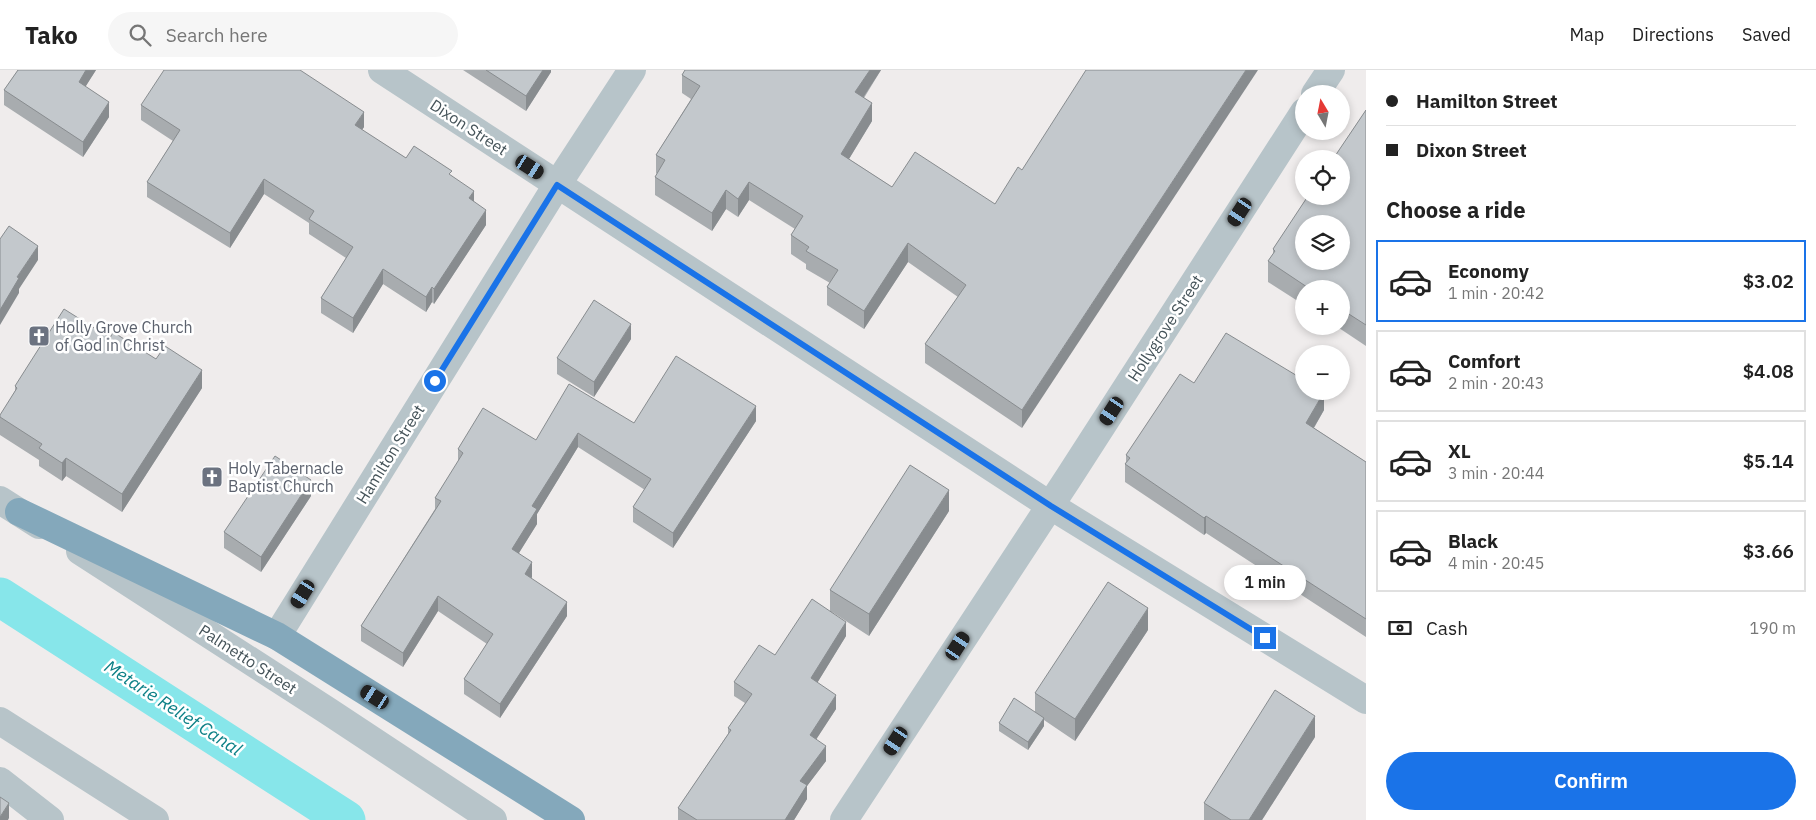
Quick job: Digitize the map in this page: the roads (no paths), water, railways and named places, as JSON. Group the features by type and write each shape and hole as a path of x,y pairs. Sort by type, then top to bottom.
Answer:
{"highway":[{"path":"9,506 277,636 572,820"}],"street":[{"name":"Dixon Street","path":"382,70 1051,506 1366,700"},
{"name":"Hamilton Street","path":"277,636 557,185 632,70"},
{"path":"1321,85 1330,70"},
{"name":"Hollygrove Street","path":"844,820 1051,506 1295,126"},
{"name":"Palmetto Street","path":"9,506 328,711 493,820"},
{"path":"0,721 155,820"},
{"path":"0,780 50,820"}],"waterway":[{"name":"Metarie Relief Canal","path":"0,597 346,820"}],"place":[{"name":"Holly Grove Church of God in Christ","path":"39,336"},
{"name":"Holy Tabernacle Baptist Church","path":"212,477"}]}
